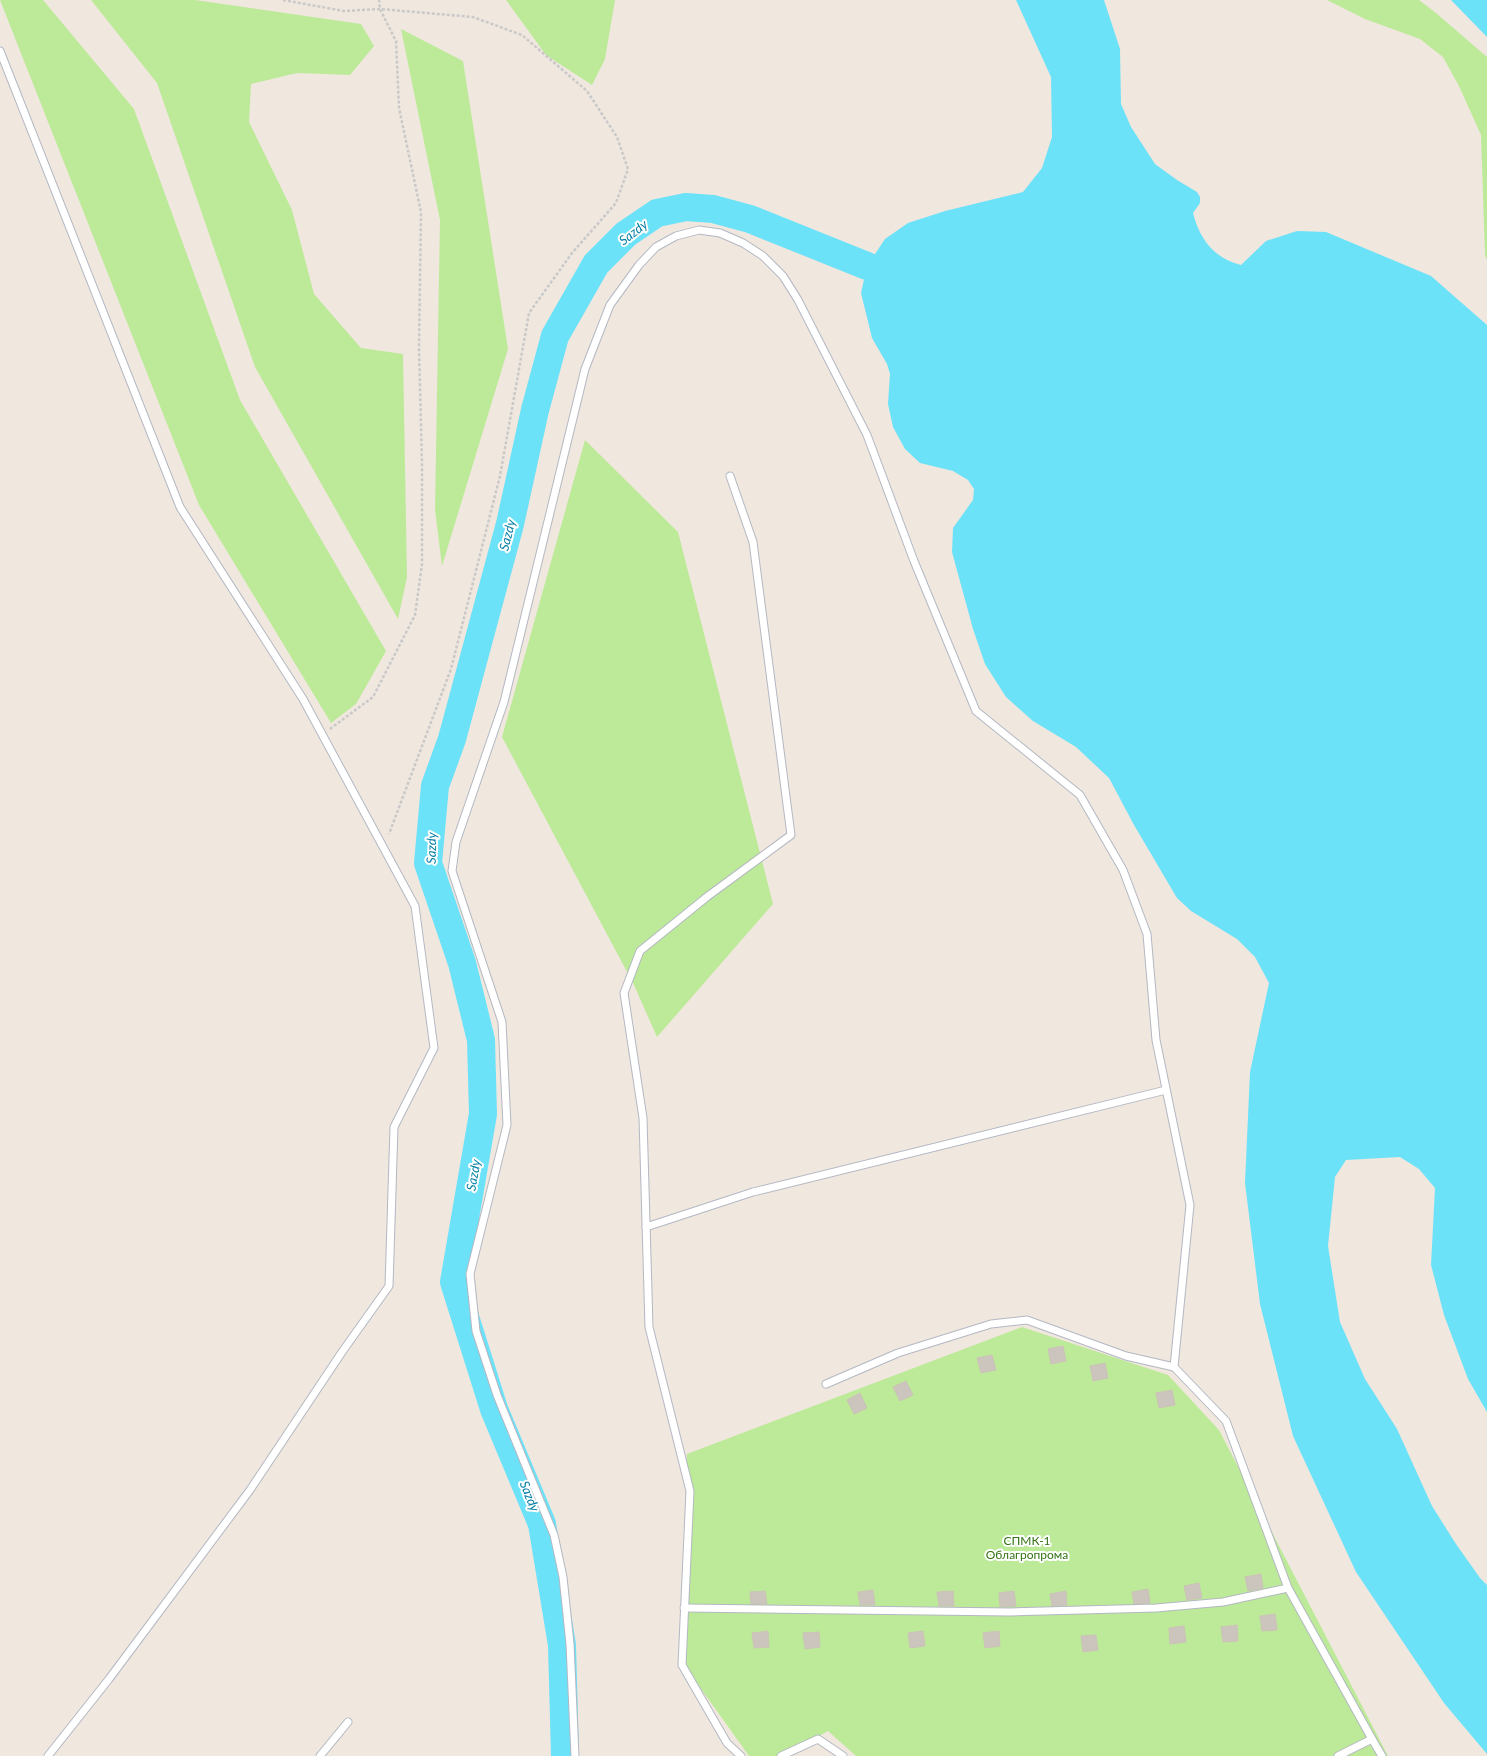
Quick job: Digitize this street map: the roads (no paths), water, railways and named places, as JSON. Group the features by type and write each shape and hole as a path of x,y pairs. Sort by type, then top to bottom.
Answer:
{"lane":[{"path":"0,51 180,507 303,699 415,906 434,1048 394,1127 389,1286 342,1352 250,1490 109,1679 48,1756"},
{"path":"575,1756 570,1652 565,1592 554,1535 497,1395 476,1331 470,1274 507,1125 502,1022 452,871 456,842 504,702 585,369 610,305 639,265 656,247 676,236 700,230 720,233 743,243 763,256 783,276 798,300 866,435 914,561 976,712 1080,795 1123,870 1147,934 1156,1040 1190,1205 1174,1367"},
{"path":"730,476 753,542 791,835 708,896 640,951 624,993 643,1118 649,1327 690,1491 682,1665 727,1743 741,1756"},
{"path":"646,1227 753,1192 1166,1090"},
{"path":"826,1384 905,1350 992,1324 1027,1320 1126,1356 1174,1367 1226,1421 1288,1588 1382,1756"},
{"path":"684,1608 1002,1612 1156,1608 1223,1602 1288,1588"},
{"path":"320,1756 348,1722"},
{"path":"781,1756 818,1739 842,1756"},
{"path":"1338,1756 1372,1739"}],"water":[{"path":"1016,0 1104,0 1120,49 1121,104 1131,127 1155,164 1197,192 1200,197 1200,203 1193,213 1196,223 1204,239 1216,253 1223,258 1241,265 1266,241 1297,231 1326,232 1431,276 1487,325 1487,1412 1468,1379 1444,1315 1431,1265 1435,1188 1419,1169 1400,1157 1346,1160 1335,1177 1328,1246 1340,1322 1365,1379 1397,1429 1432,1506 1456,1544 1480,1578 1487,1585 1487,1754 1444,1703 1356,1572 1293,1436 1260,1304 1245,1183 1250,1072 1269,983 1255,957 1237,939 1191,911 1177,898 1134,825 1109,778 1076,747 1033,721 1006,697 985,664 973,629 952,552 953,528 973,500 974,489 968,480 953,471 920,463 905,449 893,427 888,404 890,374 887,364 872,338 861,293 867,266 885,239 908,223 945,211 1023,192 1042,168 1052,137 1051,77"},
{"path":"1451,0 1487,0 1487,37"}],"waterway":[{"name":"Sazdy","path":"565,1756 562,1645 542,1524 494,1409 454,1282 483,1114 481,1040 462,963 428,863 435,786 452,739 510,524 535,410 555,336 596,264 626,234 657,213 686,207 713,209 750,219 867,266"}],"park label":[{"name":"СПМК-1 Облагропрома","path":"1027,1548"}]}
